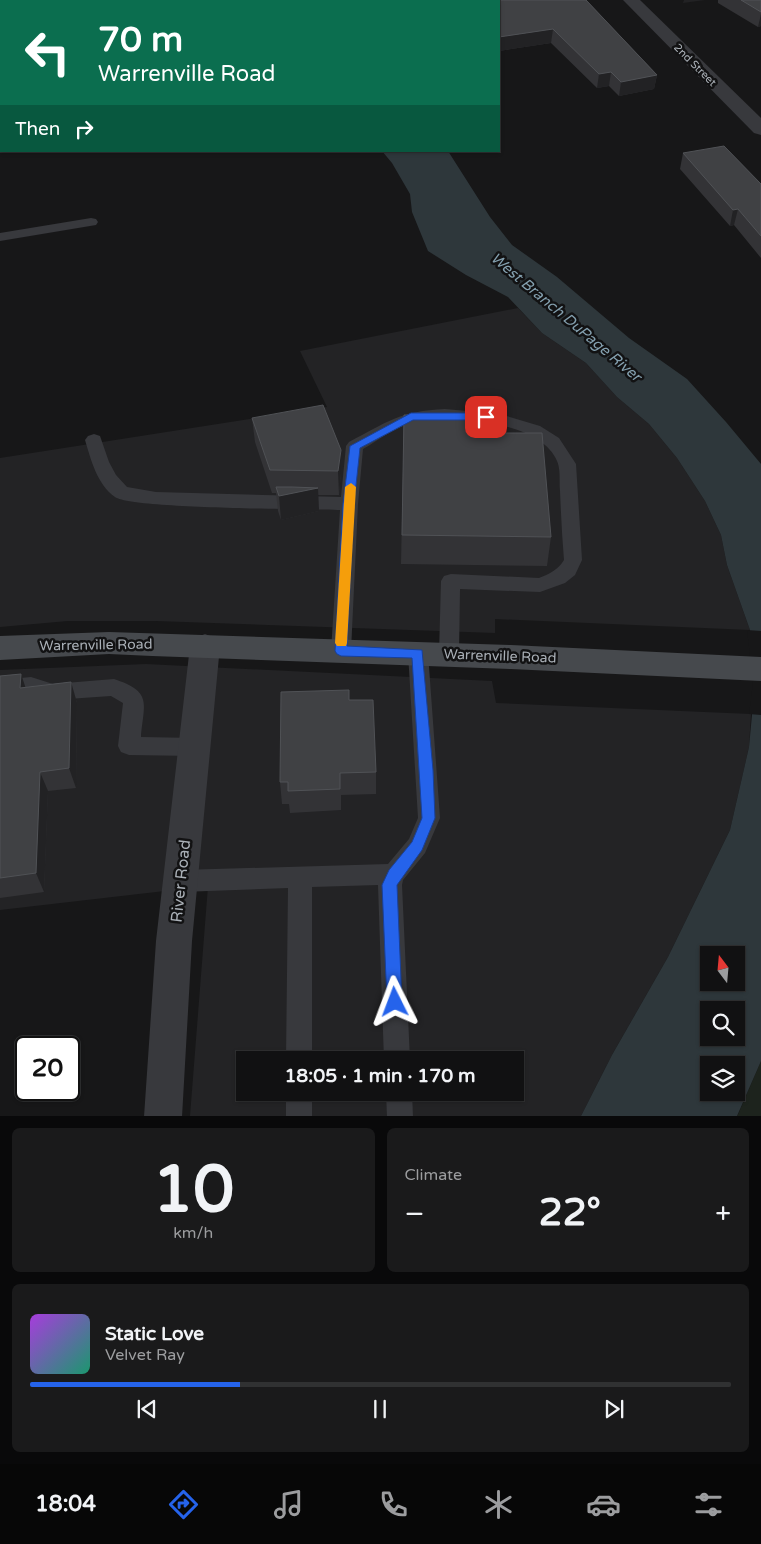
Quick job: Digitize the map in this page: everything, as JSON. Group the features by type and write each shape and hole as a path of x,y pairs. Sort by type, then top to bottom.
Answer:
{"main road":[{"name":"Warrenville Road","path":"0,648 109,644 205,646 511,656 761,668"}],"street":[{"name":"2nd Street","path":"630,0 761,129"},
{"name":"River Road","path":"163,1116 174,941 205,646"}],"lane":[{"path":"0,236 92,222"},
{"path":"341,651 349,504 355,446 411,417 486,417 518,425 547,437 563,453 567,464 573,560 568,570 558,578 540,585 451,581 449,654"},
{"path":"94,440 100,462 109,479 122,493 156,498 349,504"},
{"path":"397,1051 390,885 394,874 417,846 429,818 418,653"},
{"path":"0,688 31,685 53,692 114,687 134,699 129,746 195,747"},
{"path":"181,881 394,874"},
{"path":"299,1051 300,876"},
{"path":"299,1101 299,1116"},
{"path":"399,1101 400,1116"}],"shaded area":[{"path":"518,308 542,333 586,363 617,397 649,424 677,458 705,501 721,535 727,565 750,630 495,619 495,633 156,621 68,621 0,627 0,458 327,407 300,351"},
{"path":"146,664 492,681 496,703 751,714 749,747 730,830 668,957 612,1055 581,1116 190,1116 208,886 0,910 0,670"},
{"path":"761,1061 761,1116 737,1116"}],"water":[{"name":"West Branch DuPage River","path":"383,152 449,152 490,217 512,245 557,277 629,338 687,379 761,464 761,1061 745,1098 745,1056 700,1056 700,1101 744,1101 737,1116 581,1116 612,1055 668,957 730,830 749,747 755,683 750,630 727,565 721,535 705,501 677,458 649,424 617,397 586,363 542,333 508,297 466,275 428,251 412,212 410,194 392,163"}],"pier":[{"path":"747,630 761,631 761,715 749,714 753,683"}],"building":[{"path":"500,0 586,0 657,75 621,82 611,72 599,74 553,29 500,37"},
{"path":"741,0 761,0 761,12"},
{"path":"724,146 761,184 761,236 738,209 733,210 683,153"},
{"path":"323,405 341,450 338,471 270,470 252,418"},
{"path":"404,415 497,416 498,433 542,433 551,537 402,535"},
{"path":"276,487 292,487 318,488 279,496"},
{"path":"21,674 20,688 71,682 69,768 40,772 36,873 0,878 0,676"},
{"path":"349,690 349,700 373,700 376,772 340,773 340,789 288,791 288,782 280,782 281,692"}],"slow traffic":[{"path":"341,643 351,487"}],"route":[{"path":"395,1002 390,885 394,874 417,846 429,818 427,770 418,679 418,653 341,651 349,504 355,446 411,417 486,417"}]}
